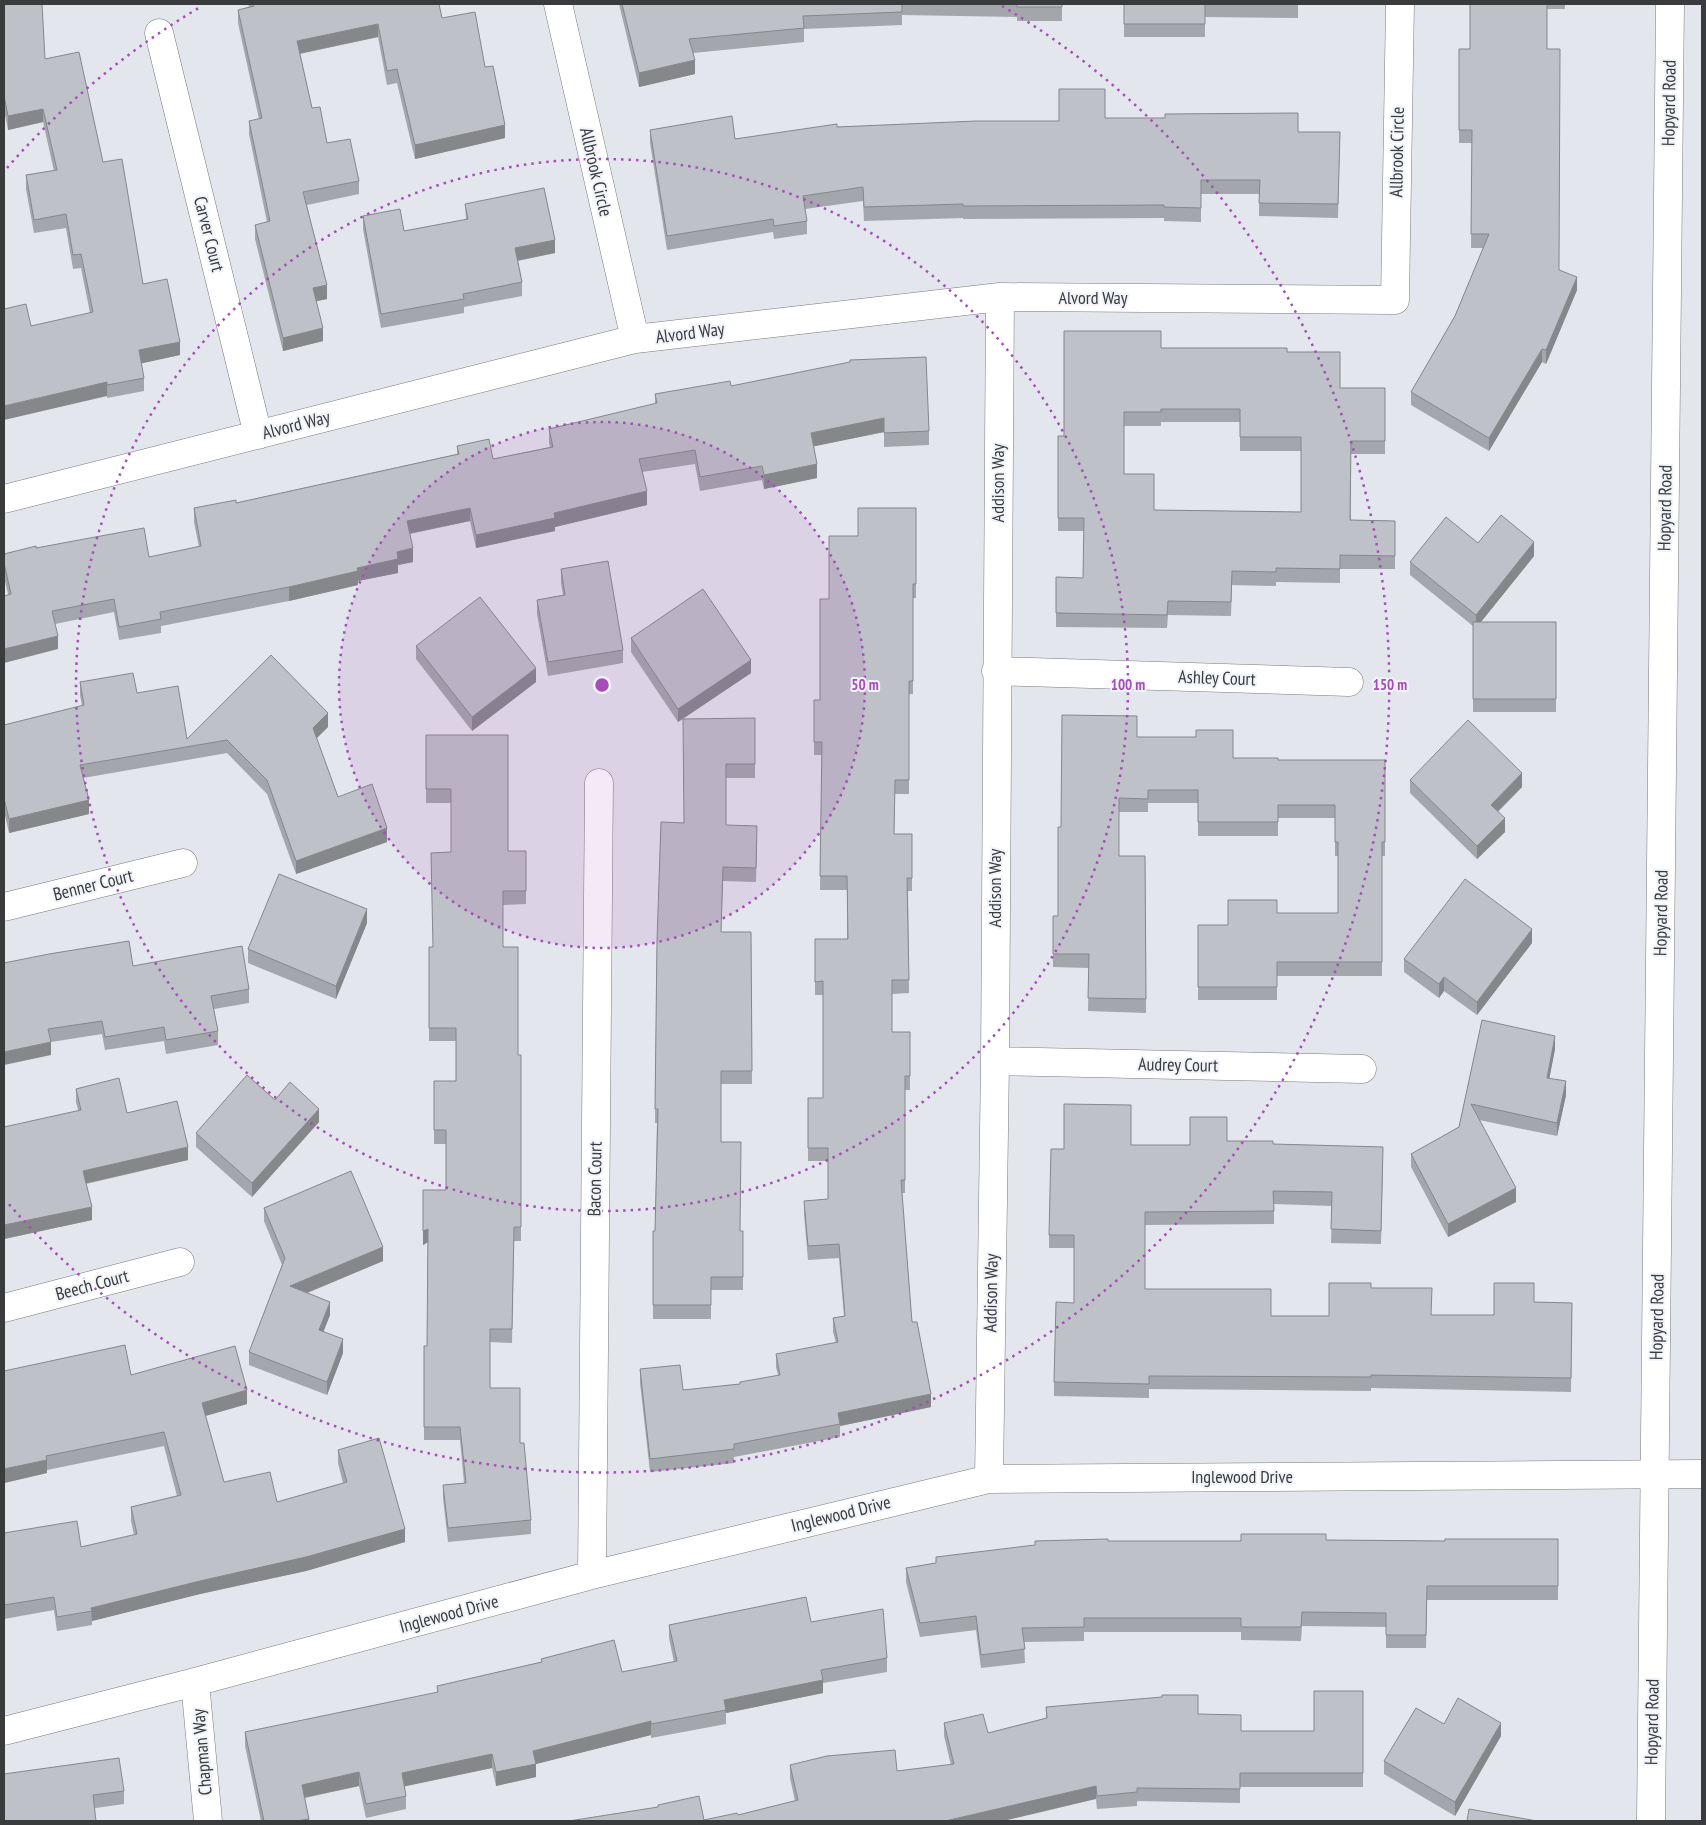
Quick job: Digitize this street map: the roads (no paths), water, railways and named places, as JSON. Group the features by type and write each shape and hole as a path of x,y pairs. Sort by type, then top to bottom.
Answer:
{"street":[{"name":"Allbrook Circle","path":"558,4 635,340"},
{"name":"Allbrook Circle","path":"1394,300 1400,4"},
{"name":"Hopyard Road","path":"1651,1821 1670,4"},
{"name":"Carver Court","path":"159,33 258,434"},
{"name":"Alvord Way","path":"4,499 635,340 1000,298 1394,300"},
{"name":"Addison Way","path":"989,1479 1000,298"},
{"name":"Ashley Court","path":"996,671 1349,682"},
{"name":"Bacon Court","path":"592,1575 599,783"},
{"name":"Benner Court","path":"4,907 183,863"},
{"name":"Audrey Court","path":"994,1061 1362,1069"},
{"name":"Beech Court","path":"4,1308 180,1262"},
{"name":"Inglewood Drive","path":"4,1731 195,1682 592,1575 989,1479 1702,1474"},
{"name":"Chapman Way","path":"195,1682 208,1821"}]}
